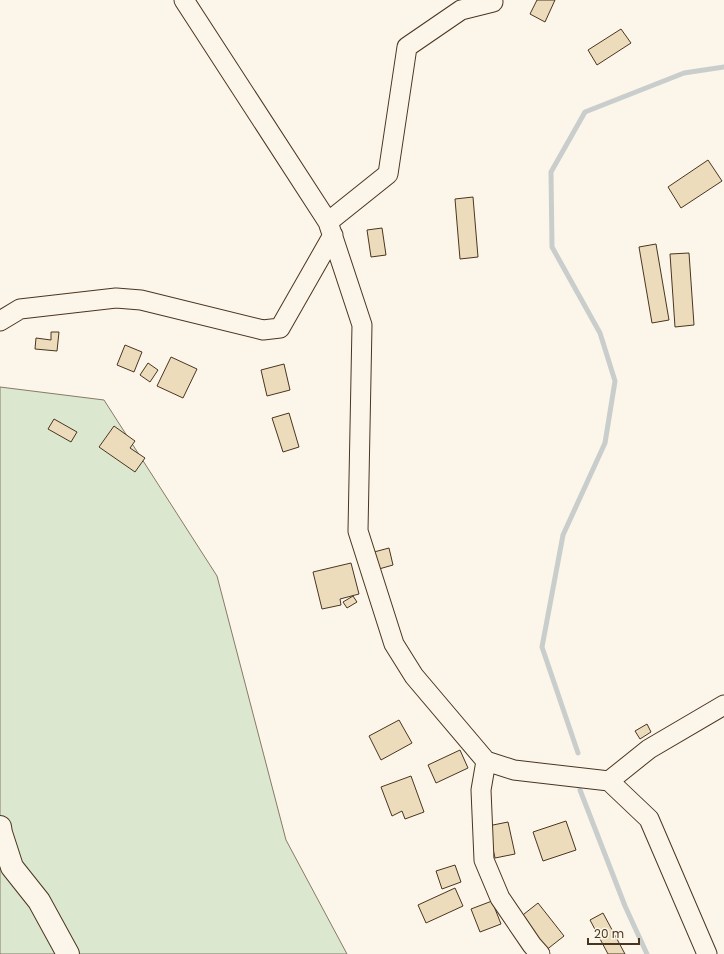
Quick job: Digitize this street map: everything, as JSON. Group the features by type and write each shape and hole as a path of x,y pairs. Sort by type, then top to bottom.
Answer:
{"main road":[{"path":"0,827 12,867 39,901 68,954"}],"street":[{"path":"184,0 330,228 362,326 358,531 394,644 414,676 486,761 514,770 609,780 649,819 706,954"},
{"path":"0,321 20,309 116,298 140,300 263,330 280,328 330,228 388,174 407,47 462,10 493,2"},
{"path":"609,780 648,749 724,704"},
{"path":"486,761 481,790 484,860 500,898 532,945 540,954"}],"green space":[{"path":"0,387 104,400 217,576 286,840 347,954 0,954"}],"building":[{"path":"537,0 555,0 545,22 530,14"},
{"path":"621,29 631,43 597,65 588,50"},
{"path":"708,160 722,181 681,208 668,187"},
{"path":"473,197 478,257 460,259 455,199"},
{"path":"382,228 386,255 371,257 367,230"},
{"path":"656,244 669,320 652,323 639,247"},
{"path":"689,253 694,325 675,327 670,254"},
{"path":"51,332 59,332 57,351 35,349 36,338 51,340"},
{"path":"125,345 142,352 134,372 117,365"},
{"path":"171,357 197,369 183,398 157,386"},
{"path":"148,363 158,370 150,382 140,375"},
{"path":"284,364 290,390 267,396 261,370"},
{"path":"289,413 299,447 283,452 272,418"},
{"path":"54,419 77,432 71,442 48,429"},
{"path":"114,426 135,441 130,448 145,458 135,472 99,447"},
{"path":"389,548 393,565 379,569 374,552"},
{"path":"351,563 359,594 340,599 341,605 322,609 313,572"},
{"path":"353,596 357,602 347,608 343,602"},
{"path":"399,720 412,743 381,760 369,736"},
{"path":"647,724 651,732 640,739 635,731"},
{"path":"460,750 468,768 436,783 428,765"},
{"path":"411,776 424,812 405,819 402,811 392,816 381,787"},
{"path":"566,821 576,850 543,861 533,832"},
{"path":"508,822 515,854 495,858 488,826"},
{"path":"455,865 461,882 442,889 436,871"},
{"path":"455,888 463,906 426,923 418,905"},
{"path":"492,901 501,924 480,932 471,909"},
{"path":"538,903 564,936 545,951 519,918"},
{"path":"603,913 625,954 608,954 590,920"}],"waterway":[{"path":"578,753 542,647 563,535 605,443 615,381 600,333 552,247 551,172 585,112 684,73 724,67"},
{"path":"580,790 625,906 647,954"}]}
